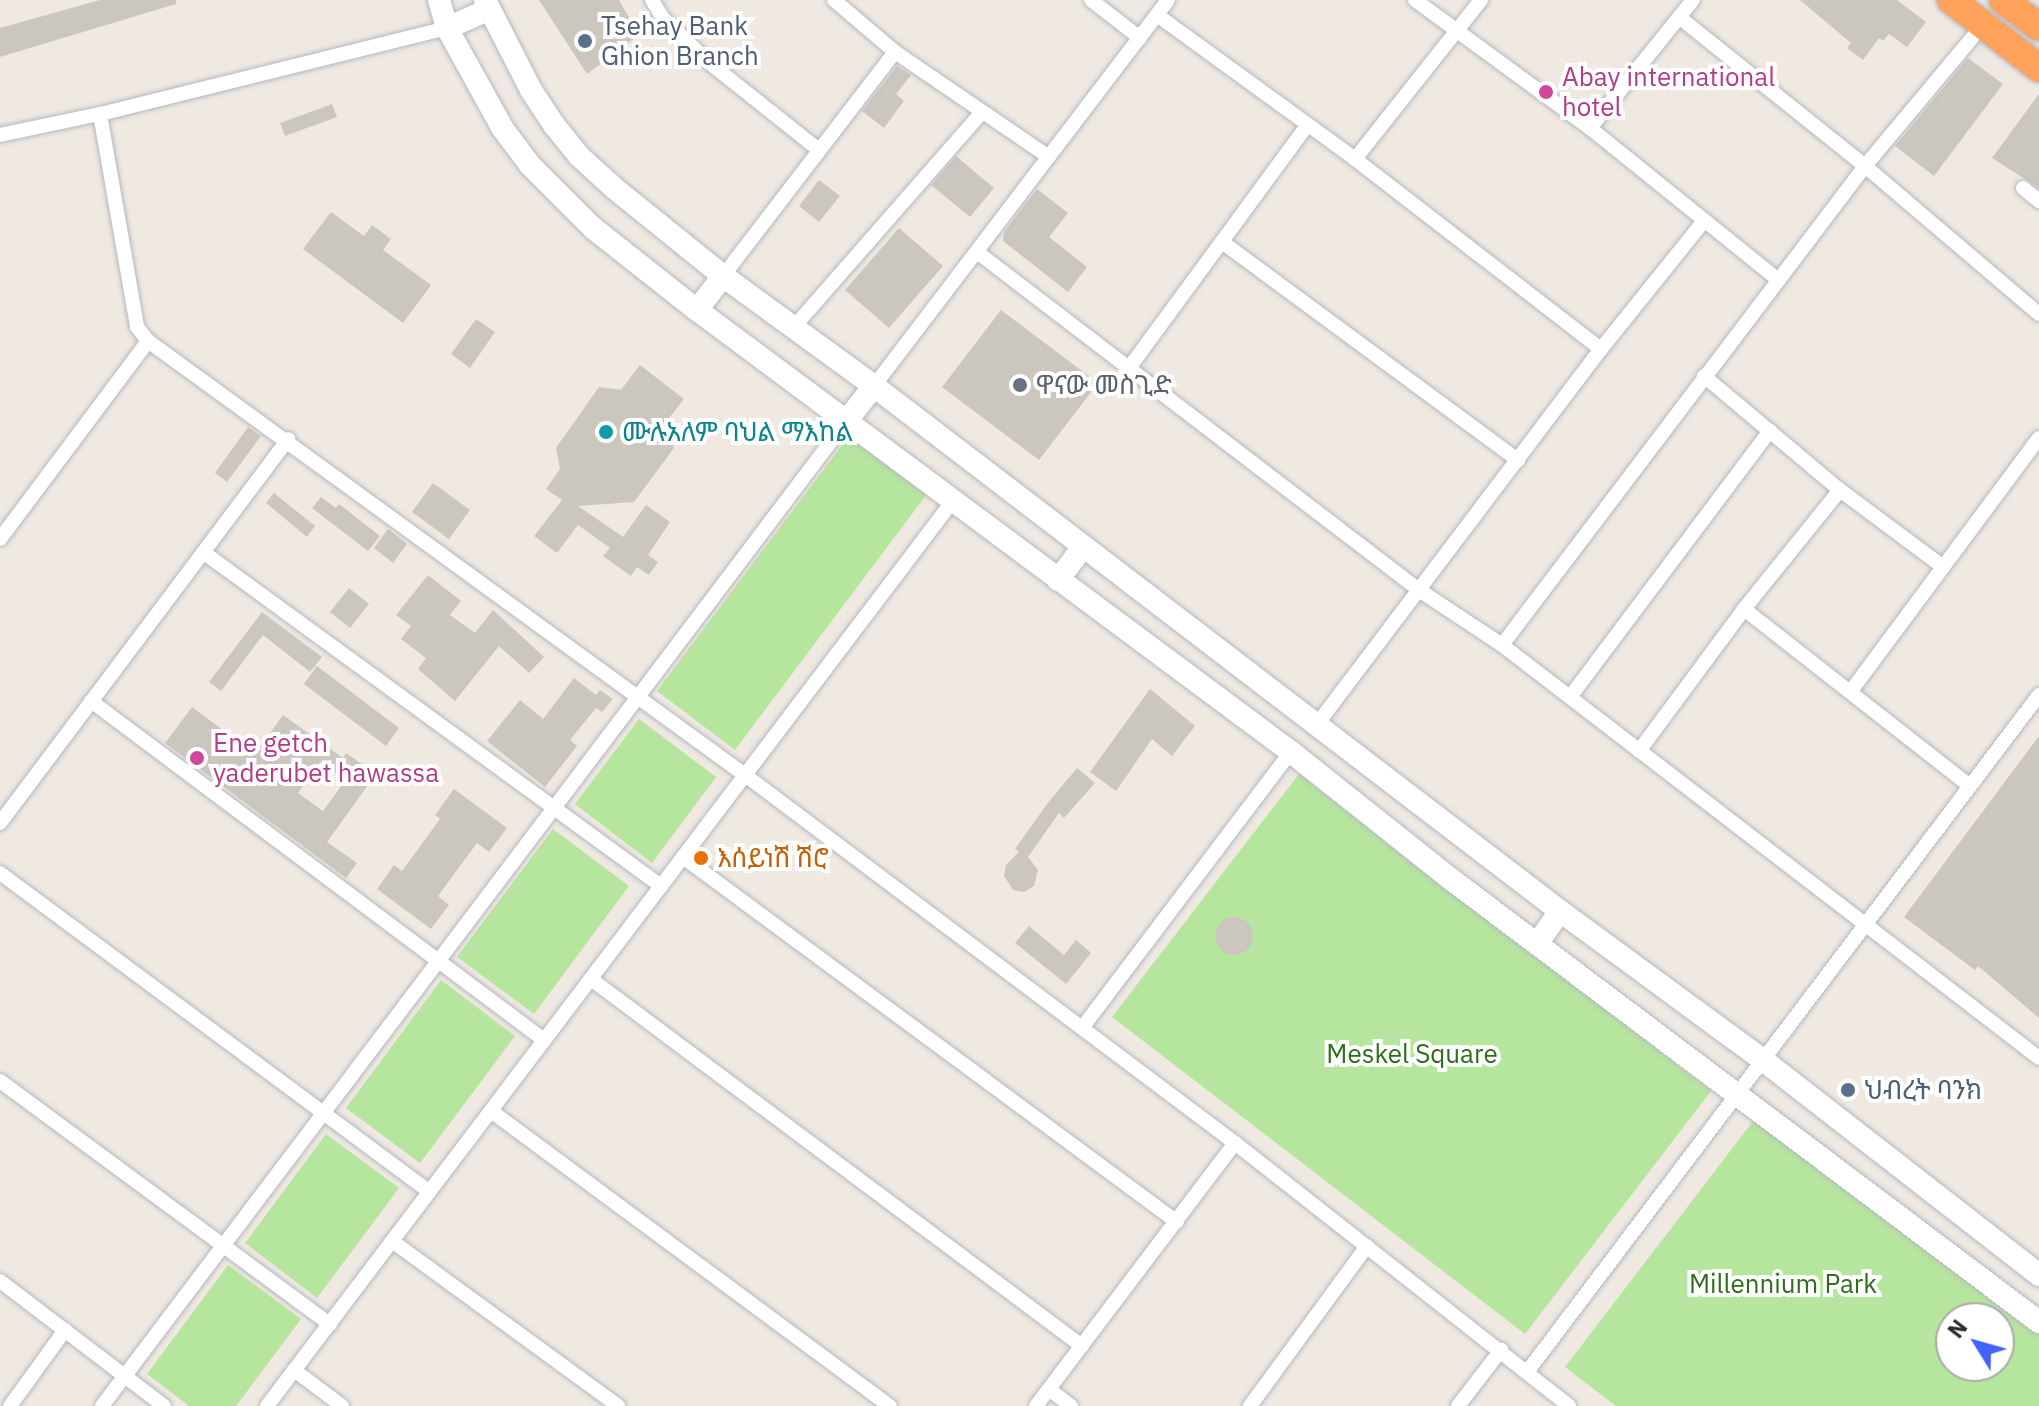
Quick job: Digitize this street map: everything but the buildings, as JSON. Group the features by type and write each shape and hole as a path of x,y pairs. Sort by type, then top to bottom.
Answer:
{"highway":[{"path":"1951,0 2039,68"},
{"path":"2003,0 2039,27"}],"street":[{"path":"439,0 447,28 480,91 530,165 593,228 697,310 955,498 1058,580 1291,752 1537,944 2039,1322"},
{"path":"652,0 663,18 707,61 819,150"},
{"path":"834,0 895,52 1049,157"},
{"path":"1091,0 1140,38"},
{"path":"102,1406 1168,0"},
{"path":"1415,0 1590,128 1777,279"},
{"path":"1355,159 1481,0"},
{"path":"1590,128 1693,0"},
{"path":"0,135 100,114 447,28 487,5 531,90 579,156 723,276 874,386 1560,911 1763,1060 2039,1275"},
{"path":"1157,15 1355,159 1601,349"},
{"path":"1679,17 1865,166 2039,314"},
{"path":"1502,645 1777,279 1865,166 1983,25"},
{"path":"697,310 895,52"},
{"path":"793,328 981,113"},
{"path":"100,114 137,327 148,341 639,695 1235,1143 1569,1406"},
{"path":"1129,368 1307,126"},
{"path":"2023,188 2039,201"},
{"path":"1082,1028 1601,349 1704,221"},
{"path":"1222,242 1518,460"},
{"path":"977,252 1419,590 1502,645 2039,1058"},
{"path":"0,539 148,341"},
{"path":"1704,376 1840,490 1942,566"},
{"path":"1570,697 1770,431"},
{"path":"1851,691 2039,438"},
{"path":"0,823 288,439"},
{"path":"267,1406 978,468"},
{"path":"1639,751 1744,609 1840,490"},
{"path":"1058,580 1083,547"},
{"path":"203,552 661,886"},
{"path":"1744,609 1970,786"},
{"path":"1527,1372 2039,695"},
{"path":"91,701 440,959 544,1040"},
{"path":"683,857 1177,1222"},
{"path":"0,873 430,1192"},
{"path":"1537,944 1560,911"},
{"path":"591,979 1082,1346"},
{"path":"0,1081 330,1324"},
{"path":"491,1111 890,1406"},
{"path":"1036,1406 1235,1143"},
{"path":"392,1241 618,1406"},
{"path":"1250,1406 1367,1246"},
{"path":"0,1281 164,1406"},
{"path":"10,1406 65,1330"},
{"path":"1458,1406 1501,1350"},
{"path":"294,1370 342,1406"},
{"path":"1049,1389 1071,1406"}],"green space":[{"path":"855,428 933,486 735,750 657,691"},
{"path":"639,719 716,777 652,863 575,804"},
{"name":"Meskel Square","path":"1299,774 1711,1091 1525,1334 1112,1017"},
{"path":"553,829 629,886 534,1014 457,957"},
{"path":"441,980 515,1036 420,1163 346,1108"},
{"name":"Millennium Park","path":"1760,1112 2009,1302 1935,1302 1935,1382 2015,1382 2015,1307 2039,1325 2039,1406 1616,1406 1565,1367"},
{"path":"326,1134 399,1188 317,1298 245,1243"},
{"path":"228,1265 301,1319 236,1406 189,1406 147,1374"}],"place":[{"name":"Tsehay Bank Ghion Branch","path":"585,41"},
{"name":"Abay international hotel","path":"1546,92"},
{"name":"ዋናው መስጊድ","path":"1020,385"},
{"name":"ሙሉአለም ባህል ማእከል","path":"606,432"},
{"name":"Ene getch yaderubet hawassa","path":"197,758"},
{"name":"እሰይነሽ ሽሮ","path":"701,858"},
{"name":"ህብረት ባንክ","path":"1848,1090"}]}
